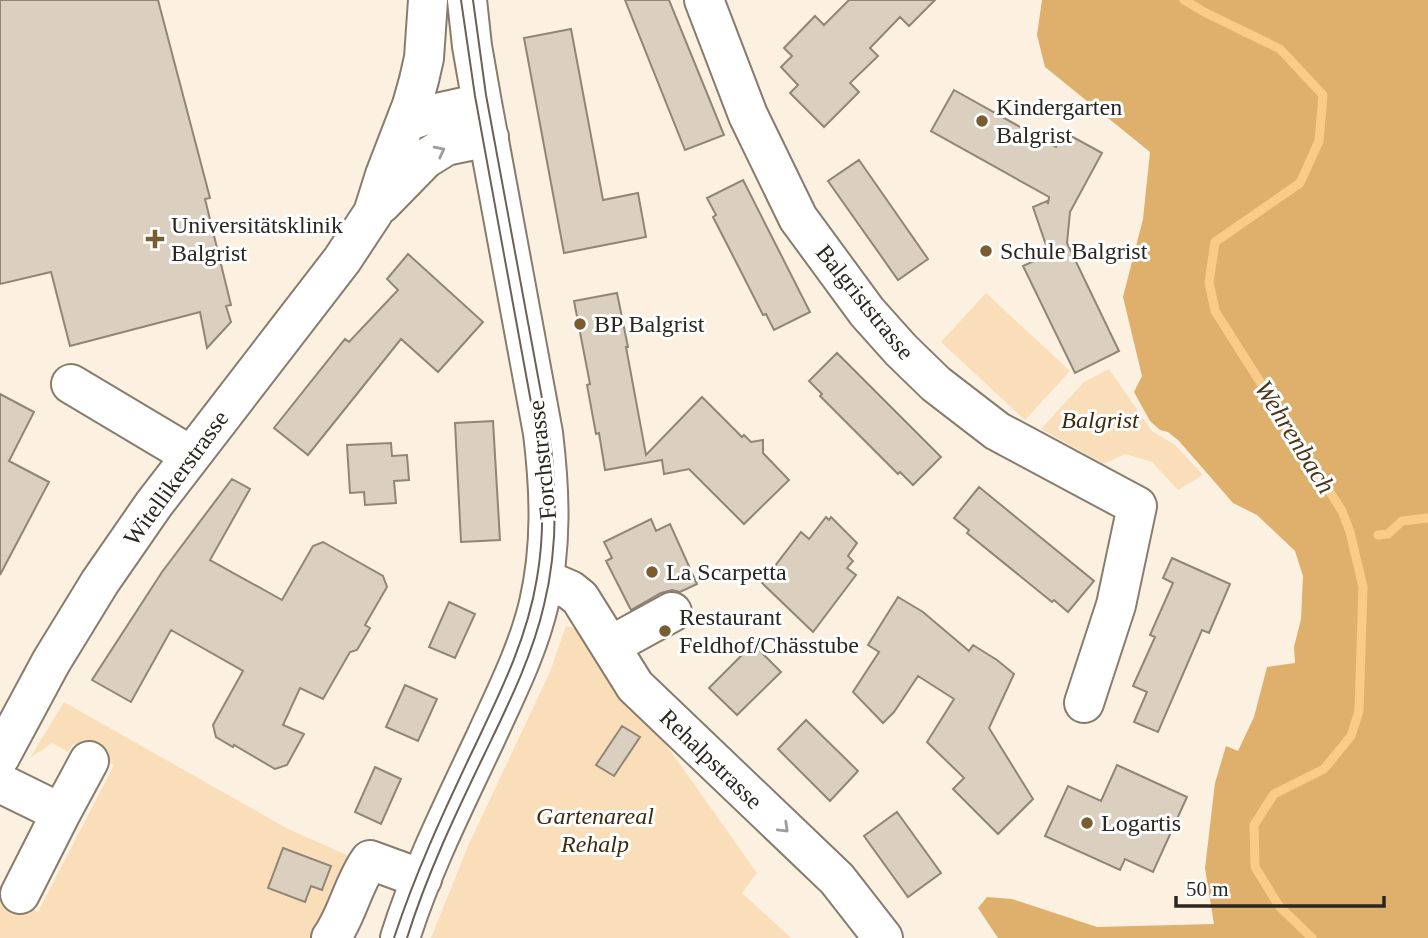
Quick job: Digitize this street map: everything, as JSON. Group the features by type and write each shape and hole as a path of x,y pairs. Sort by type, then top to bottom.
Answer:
{"main road":[{"name":"Witellikerstrasse","path":"373,213 415,96 424,58 428,0"},
{"name":"Forchstrasse","path":"400,938 442,831 517,670 533,626 544,579 549,517 545,455 485,120 467,0"},
{"name":"Balgriststrasse","path":"704,0 748,115 798,218 867,312 936,384 996,431 1136,506 1116,605 1084,702"},
{"path":"406,122 423,116 485,120"},
{"name":"Witellikerstrasse","path":"0,757 51,662 100,582 153,504 342,260 373,213 425,159 485,120"},
{"path":"71,384 190,455"},
{"name":"Rehalpstrasse","path":"544,579 570,590 580,598 635,686 837,879 883,938"},
{"path":"610,646 672,612"},
{"path":"20,894 89,761"},
{"path":"0,783 61,813"},
{"path":"331,938 339,926 362,870 370,860 422,879"}],"green space":[{"path":"986,293 1070,371 1025,420 941,342"},
{"name":"Balgrist","path":"1109,369 1152,431 1175,445 1203,475 1178,490 1152,462 1125,454 1104,464 1041,429 1084,382"},
{"name":"Gartenareal Rehalp","path":"566,626 590,632 647,718 757,873 742,893 791,938 431,938 468,846 550,672"},
{"path":"64,702 288,829 356,859 317,938 0,938 0,893 38,912 114,765 73,744 68,752 52,743 30,758"}],"shaded area":[{"path":"1042,0 1428,0 1428,938 998,938 978,908 987,897 1012,899 1097,927 1214,924 1205,868 1215,783 1226,746 1238,751 1254,717 1267,667 1295,663 1294,647 1301,619 1303,576 1295,551 1257,515 1233,503 1179,441 1150,421 1134,392 1142,376 1123,297 1143,219 1150,152 1045,67 1037,35"}],"building":[{"path":"0,0 158,0 210,198 205,199 231,305 226,306 231,322 207,348 200,312 70,346 51,272 0,284"},
{"path":"625,0 669,0 724,135 685,150"},
{"path":"849,0 935,0 909,26 900,17 870,48 878,56 850,83 859,92 824,127 790,93 798,85 781,67 792,56 784,48 815,16 824,25"},
{"path":"571,29 603,200 638,193 646,237 564,253 524,38"},
{"path":"954,90 1056,147 1064,132 1102,153 1070,212 1067,243 1119,351 1075,373 1023,266 1049,254 1033,207 1047,201 1048,204 1049,197 931,131"},
{"path":"859,160 928,259 898,280 828,181"},
{"path":"743,180 810,312 774,330 766,314 763,315 713,217 716,215 707,198"},
{"path":"408,254 483,322 438,372 401,339 308,455 274,428 345,339 349,342 398,290 387,279"},
{"path":"617,293 646,455 702,397 742,437 744,435 751,442 763,440 763,453 789,480 744,524 689,469 664,474 662,460 605,470 587,385 590,384 574,301"},
{"path":"837,353 941,457 913,485 900,472 898,474 820,396 822,394 809,381"},
{"path":"0,394 34,412 9,461 49,482 0,575"},
{"path":"493,421 500,540 461,542 455,423"},
{"path":"391,443 392,456 407,455 409,480 394,481 396,503 365,505 364,492 350,493 347,445"},
{"path":"232,479 250,489 210,560 282,600 313,546 323,542 383,576 387,587 365,625 370,628 357,650 350,652 323,699 300,688 283,725 304,734 287,765 275,769 216,737 213,725 243,671 171,630 131,702 92,680 162,572"},
{"path":"979,487 1094,581 1068,612 967,533 969,530 954,518"},
{"path":"826,517 829,520 831,517 857,543 848,556 853,561 847,568 856,575 813,632 762,583 801,532 809,539"},
{"name":"La Scarpetta","path":"651,519 656,531 670,524 697,584 680,592 672,590 661,593 631,610 606,561 612,558 604,542"},
{"path":"1172,558 1230,584 1209,633 1202,630 1158,732 1134,722 1147,692 1133,686 1155,637 1150,635 1173,583 1163,578"},
{"path":"898,597 923,612 969,651 973,645 1014,674 989,728 1033,799 998,834 953,789 964,778 927,742 954,699 918,676 894,712 883,723 853,692 879,652 868,645"},
{"path":"449,602 475,614 455,658 429,647"},
{"path":"753,644 781,672 737,715 709,688"},
{"path":"405,685 437,699 418,741 386,727"},
{"path":"806,720 858,771 830,801 778,749"},
{"path":"622,726 640,737 614,776 596,765"},
{"path":"1117,765 1187,797 1153,872 1125,859 1120,870 1045,836 1068,786 1101,801"},
{"path":"375,767 401,779 381,824 355,812"},
{"path":"897,812 941,873 908,897 864,836"},
{"path":"283,848 331,866 322,890 311,886 305,902 268,888"}],"waterway":[{"name":"Wehrenbach","path":"1184,0 1280,49 1323,95 1319,141 1300,183 1215,242 1209,282 1215,311 1342,511 1350,532 1363,587 1359,711 1351,736 1324,769 1274,794 1254,825 1255,867 1279,906 1312,938"},
{"path":"1378,535 1388,534 1402,521 1428,518"}],"tram line":[{"path":"394,938 430,844 519,645 532,601 540,559 541,482 535,424 475,96 461,0"},
{"path":"407,938 443,844 526,662 544,605 554,546 555,507 551,447 486,95 473,0"}],"place":[{"name":"Kindergarten Balgrist","path":"982,121"},
{"name":"Universitätsklinik Balgrist","path":"155,239"},
{"name":"Schule Balgrist","path":"986,251"},
{"name":"BP Balgrist","path":"580,324"},
{"name":"La Scarpetta","path":"652,572"},
{"name":"Restaurant Feldhof/Chässtube","path":"665,631"},
{"name":"Logartis","path":"1087,823"}]}
